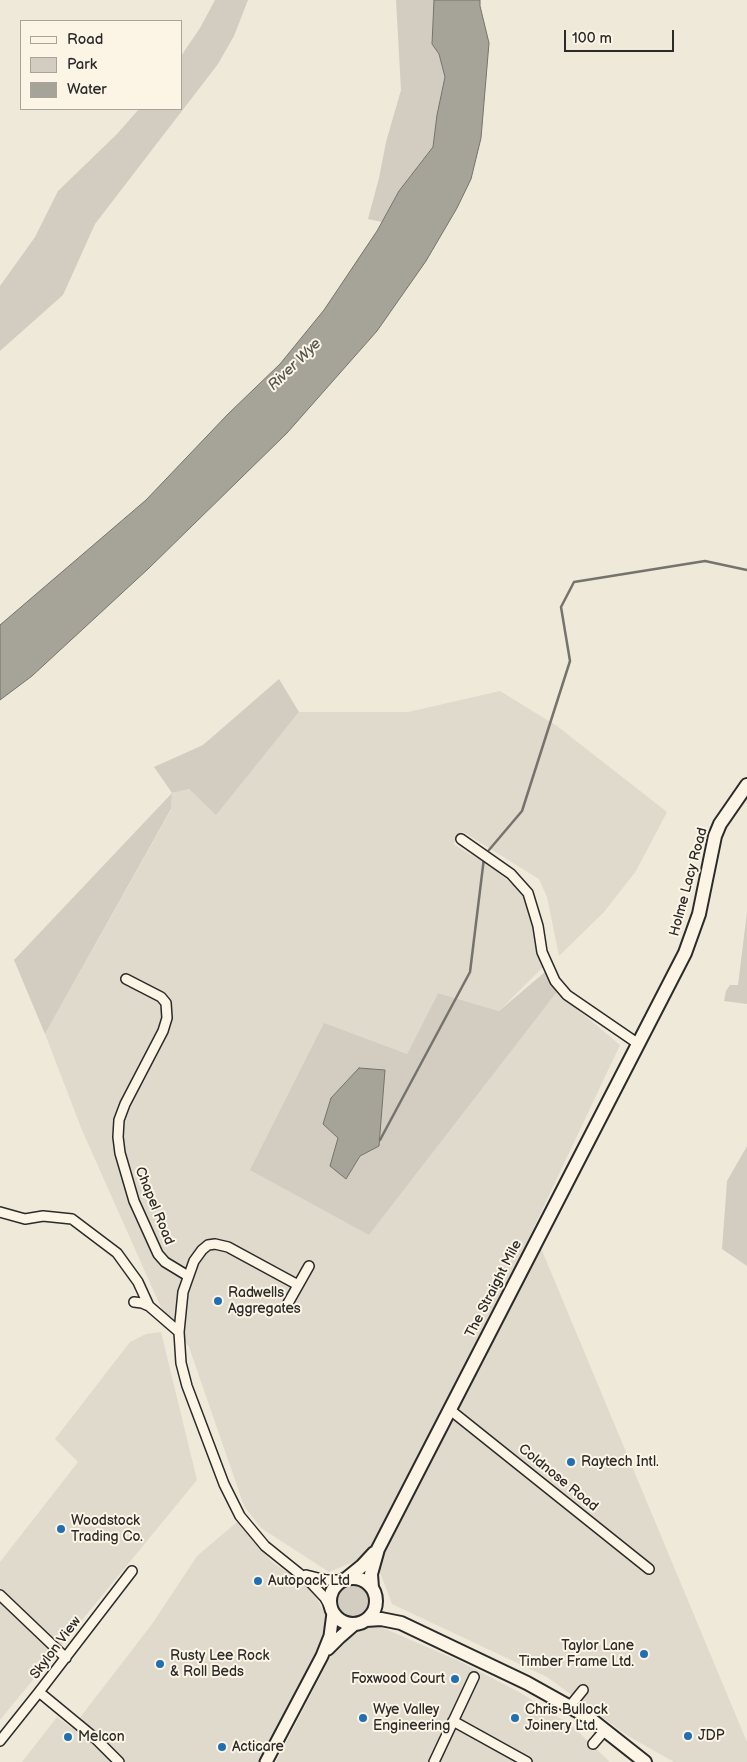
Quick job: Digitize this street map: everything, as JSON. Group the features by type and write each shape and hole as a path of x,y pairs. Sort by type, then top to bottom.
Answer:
{"main road":[{"name":"Holme Lacy Road","path":"638,1042 690,941 699,914 714,836 747,785"},
{"name":"The Straight Mile","path":"374,1594 371,1582 372,1568 378,1549 638,1042"},
{"name":"The Straight Mile","path":"344,1579 362,1566 378,1549"},
{"path":"401,1623 381,1619 344,1623 338,1619 332,1610 330,1596 332,1590 344,1579 358,1578 363,1580 384,1610 401,1623 490,1664 570,1706 605,1730 645,1762"},
{"path":"361,1622 373,1612 374,1594"}],"street":[{"path":"461,839 511,874 528,893 538,926 542,952 554,981 567,995 638,1042"},
{"name":"Chapel Road","path":"126,979 161,997 168,1009 163,1031 133,1088 119,1120 120,1154 134,1200 158,1254 165,1262 188,1276"},
{"path":"0,1212 25,1219 44,1216 72,1220 117,1253 138,1282 149,1306"},
{"path":"266,1762 322,1656 330,1636 332,1610 325,1598 301,1573 265,1546 240,1516 224,1484 187,1386 181,1363 179,1332 183,1292 188,1276 194,1261 208,1245 216,1244 228,1247 298,1285"},
{"path":"287,1305 309,1266"},
{"path":"134,1302 149,1306 179,1332"},
{"name":"Coldnose Road","path":"449,1409 649,1569"},
{"name":"Skylon View","path":"0,1741 132,1571"},
{"path":"301,1573 318,1579 344,1579"},
{"path":"0,1595 66,1658"},
{"path":"322,1656 340,1636 361,1622"},
{"path":"434,1762 474,1678"},
{"path":"570,1706 583,1690"},
{"path":"39,1692 96,1739 119,1762"},
{"path":"453,1721 527,1762"},
{"path":"594,1744 605,1730"}],"shaded area":[{"path":"500,691 557,726 667,812 636,871 604,912 559,956 547,897 539,879 463,832 453,844 489,865 519,890 528,906 544,966 499,1011 438,993 407,1054 369,1235 557,992 620,1045 533,1229 747,1742 747,1762 674,1762 628,1736 547,1677 392,1604 379,1570 358,1560 329,1572 261,1528 244,1506 189,1347 163,1312 82,1130 45,1034 171,810 172,793 189,789 216,814 299,712 408,712"},
{"path":"161,1332 197,1480 0,1720 0,1562 78,1462 55,1439 130,1342 146,1334"},
{"path":"237,1522 273,1563 311,1590 325,1615 323,1637 313,1661 259,1762 22,1762 57,1717 72,1728 152,1624 197,1556"},
{"path":"381,1627 459,1661 521,1693 573,1727 610,1762 276,1762 333,1652 363,1629"}],"green space":[{"path":"215,0 248,0 234,36 218,64 95,224 63,295 0,351 0,286 35,237 58,191 117,134 138,110 182,110 182,55 200,28"},
{"path":"396,0 434,0 432,44 439,54 445,77 433,147 399,191 382,222 368,219 386,142 401,90"},
{"path":"279,679 299,712 216,815 189,789 172,793 154,767 203,745"},
{"path":"172,793 171,809 45,1034 14,960"},
{"path":"747,912 747,1004 724,1001 726,991 730,985 738,985"},
{"path":"545,972 557,992 369,1235 250,1170 324,1023 407,1054 438,993 499,1011"},
{"path":"747,1146 747,1266 722,1249 727,1181"},
{"path":"353,1584 360,1585 365,1589 369,1594 369,1608 365,1613 360,1617 353,1618 346,1617 341,1613 337,1608 336,1601 337,1594 341,1589 346,1585"}],"water":[{"name":"River Wye","path":"434,0 480,0 489,43 481,138 471,179 457,208 426,261 377,331 287,433 148,569 32,676 0,700 0,625 146,500 228,414 280,364 324,310 377,231 399,191 433,147 445,77 439,54 432,44"},
{"path":"359,1068 385,1070 379,1146 360,1156 346,1179 330,1166 338,1138 323,1124 331,1098"}],"waterway":[{"path":"489,850 522,811 570,661 561,607 574,582 705,561 747,570"},
{"path":"380,1140 470,972 484,858"}],"place":[{"name":"Radwells Aggregates","path":"218,1301"},
{"name":"Raytech Intl.","path":"571,1462"},
{"name":"Woodstock Trading Co.","path":"61,1529"},
{"name":"Autopack Ltd","path":"258,1581"},
{"name":"Taylor Lane Timber Frame Ltd.","path":"644,1654"},
{"name":"Rusty Lee Rock & Roll Beds","path":"160,1664"},
{"name":"Foxwood Court","path":"455,1679"},
{"name":"Wye Valley Engineering","path":"363,1718"},
{"name":"Chris Bullock Joinery Ltd.","path":"515,1718"},
{"name":"JDP","path":"688,1736"},
{"name":"Melcon","path":"68,1737"},
{"name":"Acticare","path":"222,1747"}]}
